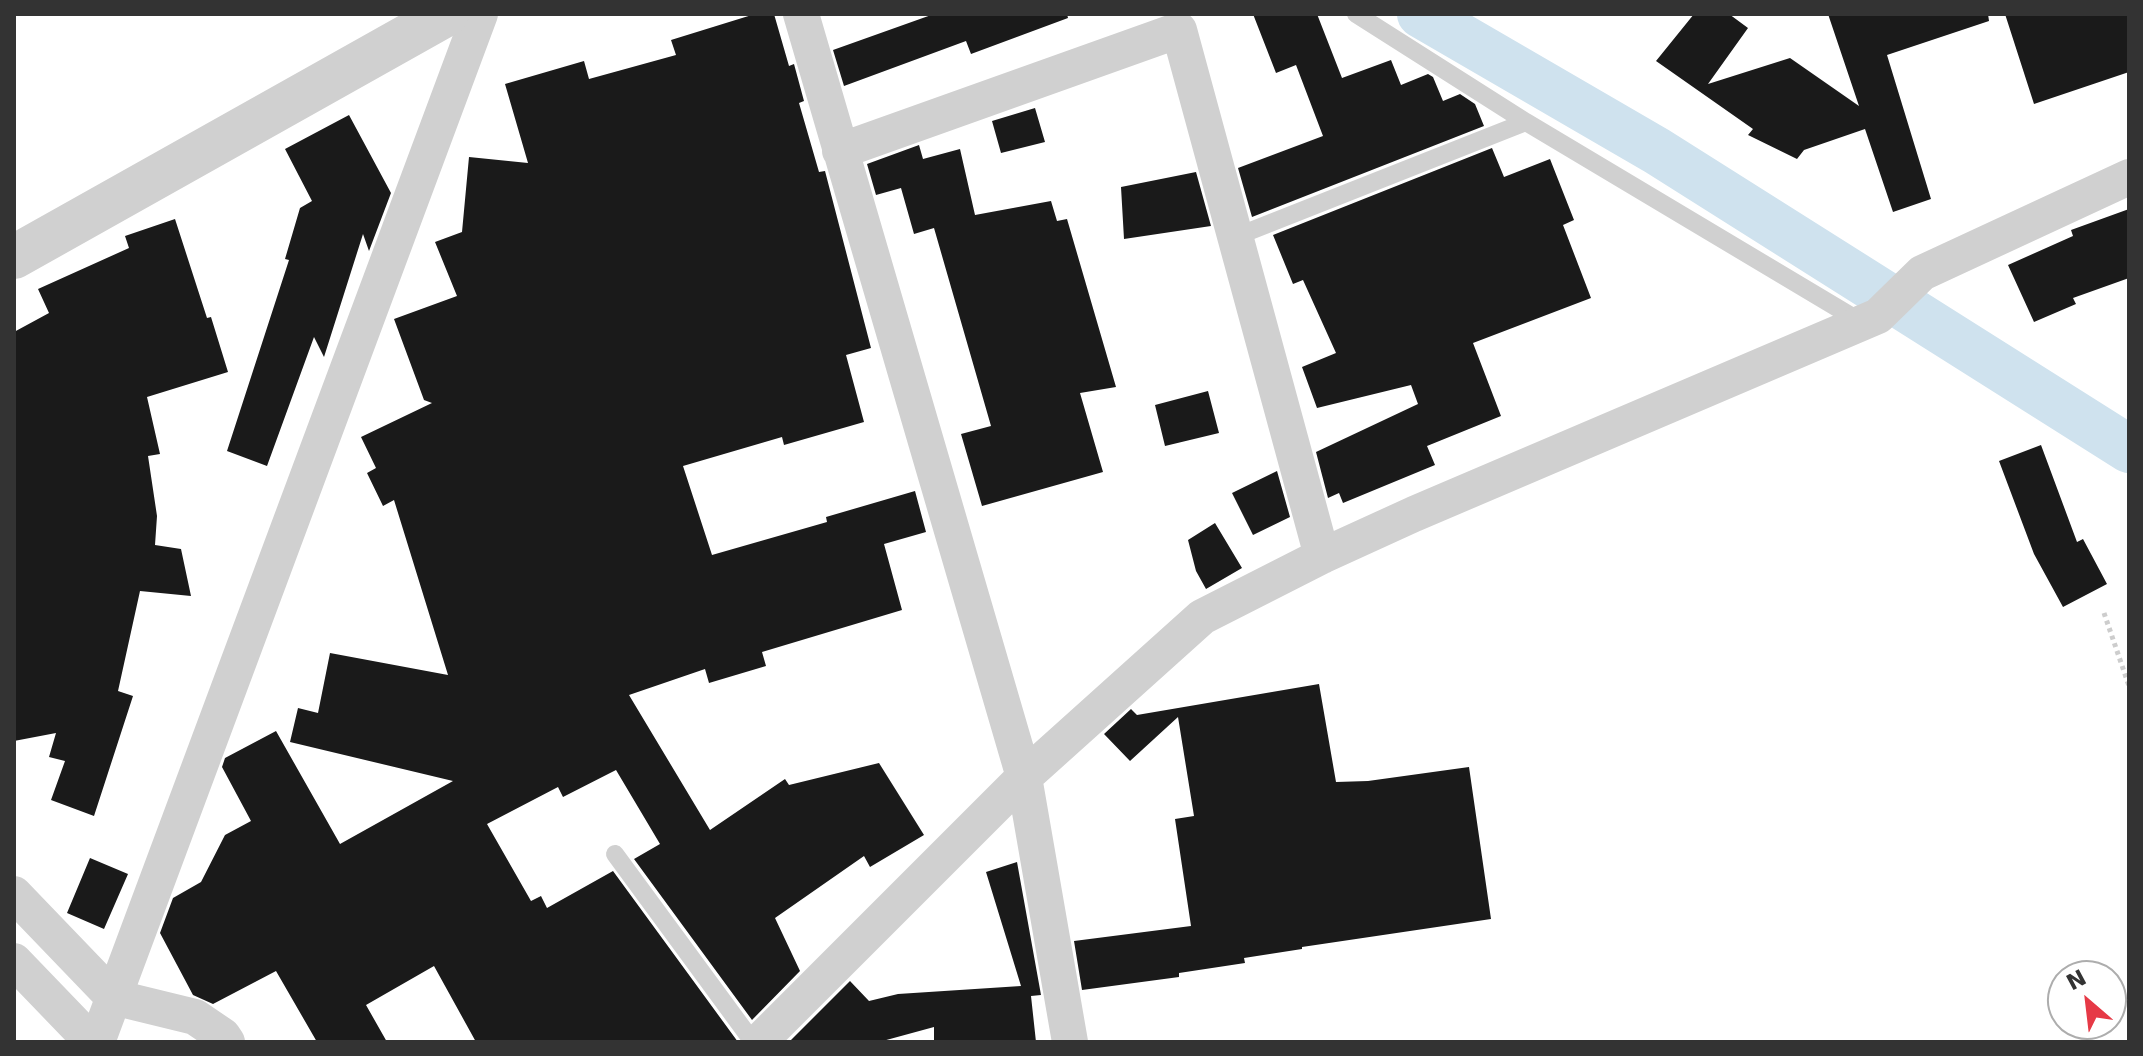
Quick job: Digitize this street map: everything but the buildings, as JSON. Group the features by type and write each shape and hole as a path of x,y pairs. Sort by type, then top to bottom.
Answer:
{"street":[{"path":"14,257 447,14"},
{"path":"14,961 94,1042 480,14"},
{"path":"801,14 1024,777 1070,1042"},
{"path":"840,151 1177,22 1322,556"},
{"path":"756,1042 1024,777 1202,617 1322,556 1414,514 1869,319 1922,273 2129,177"},
{"path":"14,894 113,997 195,1017 227,1042"}],"lane":[{"path":"1356,14 1526,122 1869,319"},
{"path":"1235,237 1526,122"},
{"path":"615,854 756,1042"}],"path":[{"path":"2104,613 2129,686"}],"waterway":[{"path":"1421,14 1657,151 2129,449"}]}
